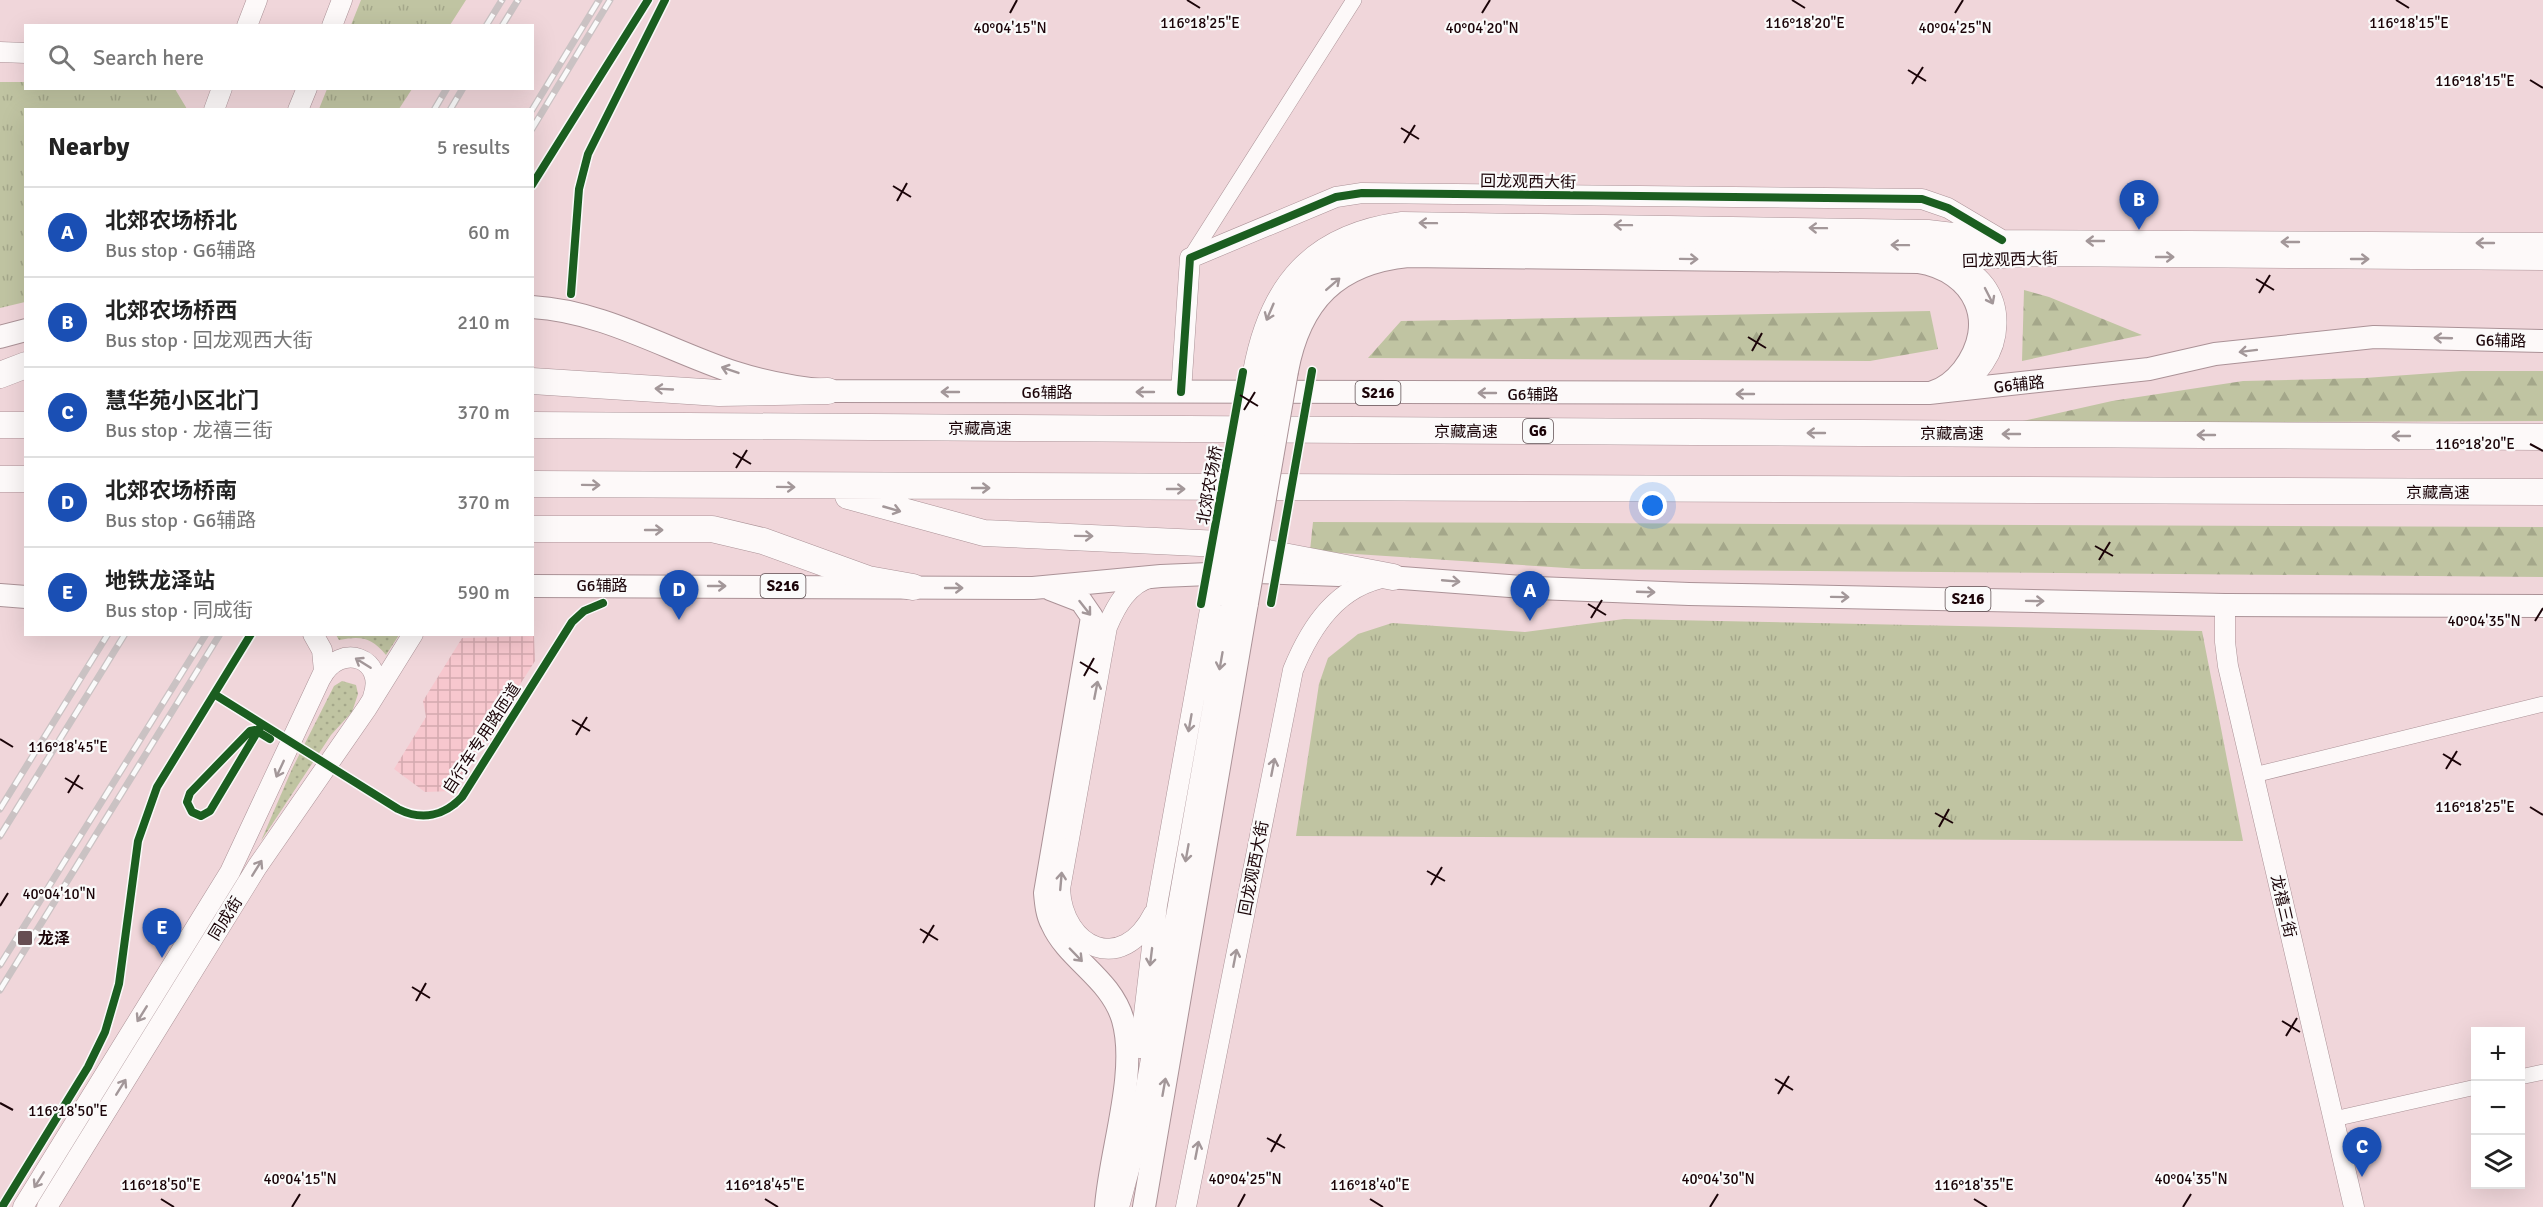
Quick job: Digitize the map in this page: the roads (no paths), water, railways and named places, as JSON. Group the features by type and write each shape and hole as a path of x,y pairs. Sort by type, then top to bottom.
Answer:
{"highway":[{"path":"0,375 24,366"},
{"path":"534,381 719,393 828,391"},
{"path":"0,425 24,425"},
{"name":"京藏高速","path":"534,425 2543,437"},
{"path":"0,479 24,479"},
{"name":"京藏高速","path":"534,484 815,488 2543,492"},
{"path":"815,488 984,533 1114,537 1230,545 1393,577"},
{"path":"534,530 712,529 764,540 867,579 914,587"}],"main road":[{"path":"248,24 257,0"},
{"path":"333,24 342,0"},
{"path":"0,52 24,53"},
{"path":"215,108 221,90"},
{"path":"299,108 306,90"},
{"name":"回龙观西大街","path":"1190,258 1336,197 1362,193 1922,199 1948,208 2002,240"},
{"name":"回龙观西大街","path":"1270,371 1285,321 1301,291 1312,278 1337,258 1381,243 1403,240 1926,246 2002,240 2543,243"},
{"name":"回龙观西大街","path":"1270,371 1326,289 1355,268 1388,258 1408,256 1918,262 2018,256 2543,260"},
{"path":"1181,392 1190,258"},
{"path":"2520,260 2534,264 2543,271"},
{"path":"1918,262 1937,267 1960,281 1975,300 1981,324 1975,348 1965,366 1945,387 1929,393"},
{"path":"1929,393 1956,386 1974,376 1990,355 1997,332 1995,307 1982,284 1961,267 1946,262"},
{"name":"G6辅路","path":"534,307 567,312 597,320 755,378 800,389 828,391 1929,393 2138,370 2215,354 2374,337 2536,338"},
{"path":"0,337 24,331"},
{"path":"1118,1207 1136,1144 1270,371"},
{"name":"北郊农场桥","path":"1230,604 1270,371"},
{"name":"G6辅路","path":"534,586 1033,588 1161,576 1257,572 1393,577 1537,588 1689,594 2225,605 2543,606"},
{"path":"1157,905 1136,940 1124,947 1109,950 1092,944 1075,931 1063,912 1059,889 1107,627 1119,604 1133,586 1150,577 1161,576"},
{"name":"回龙观西大街","path":"1186,1207 1293,670 1310,635 1342,596 1363,584 1393,577"},
{"path":"1033,588 1069,594 1085,605 1092,617 1045,893 1052,926 1102,982 1123,1020 1126,1075 1106,1207"},
{"path":"0,595 24,597"},
{"path":"1118,1207 1137,1076 1157,905 1230,604"},
{"path":"1144,1207 1230,604"},
{"name":"龙禧三街","path":"2225,605 2226,652 2354,1207"},
{"name":"同成街","path":"22,1207 230,872 321,678 324,658 314,636"},
{"name":"同成街","path":"46,1207 262,859 367,708 412,636"},
{"path":"321,678 333,662 342,658 352,657 368,664 374,672 376,682 367,708"}],"street":[{"path":"1190,258 1354,0"},
{"path":"2254,775 2543,704"},
{"path":"2525,1076 2543,1072"},
{"path":"2334,1119 2471,1088"}],"railway":[{"path":"487,24 502,0"},
{"path":"503,24 518,0"},
{"path":"533,108 599,0"},
{"path":"534,126 610,0"},
{"path":"435,108 446,90"},
{"path":"451,108 462,90"},
{"path":"0,809 107,636"},
{"path":"0,836 124,636"},
{"path":"0,965 205,636"},
{"path":"0,990 219,636"}],"place":[{"name":"北郊农场桥西","path":"2139,230"},
{"name":"北郊农场桥南","path":"679,620"},
{"name":"北郊农场桥北","path":"1530,621"},
{"name":"龙泽","path":"25,938"},
{"name":"地铁龙泽站","path":"162,958"},
{"name":"慧华苑小区北门","path":"2362,1177"}]}
